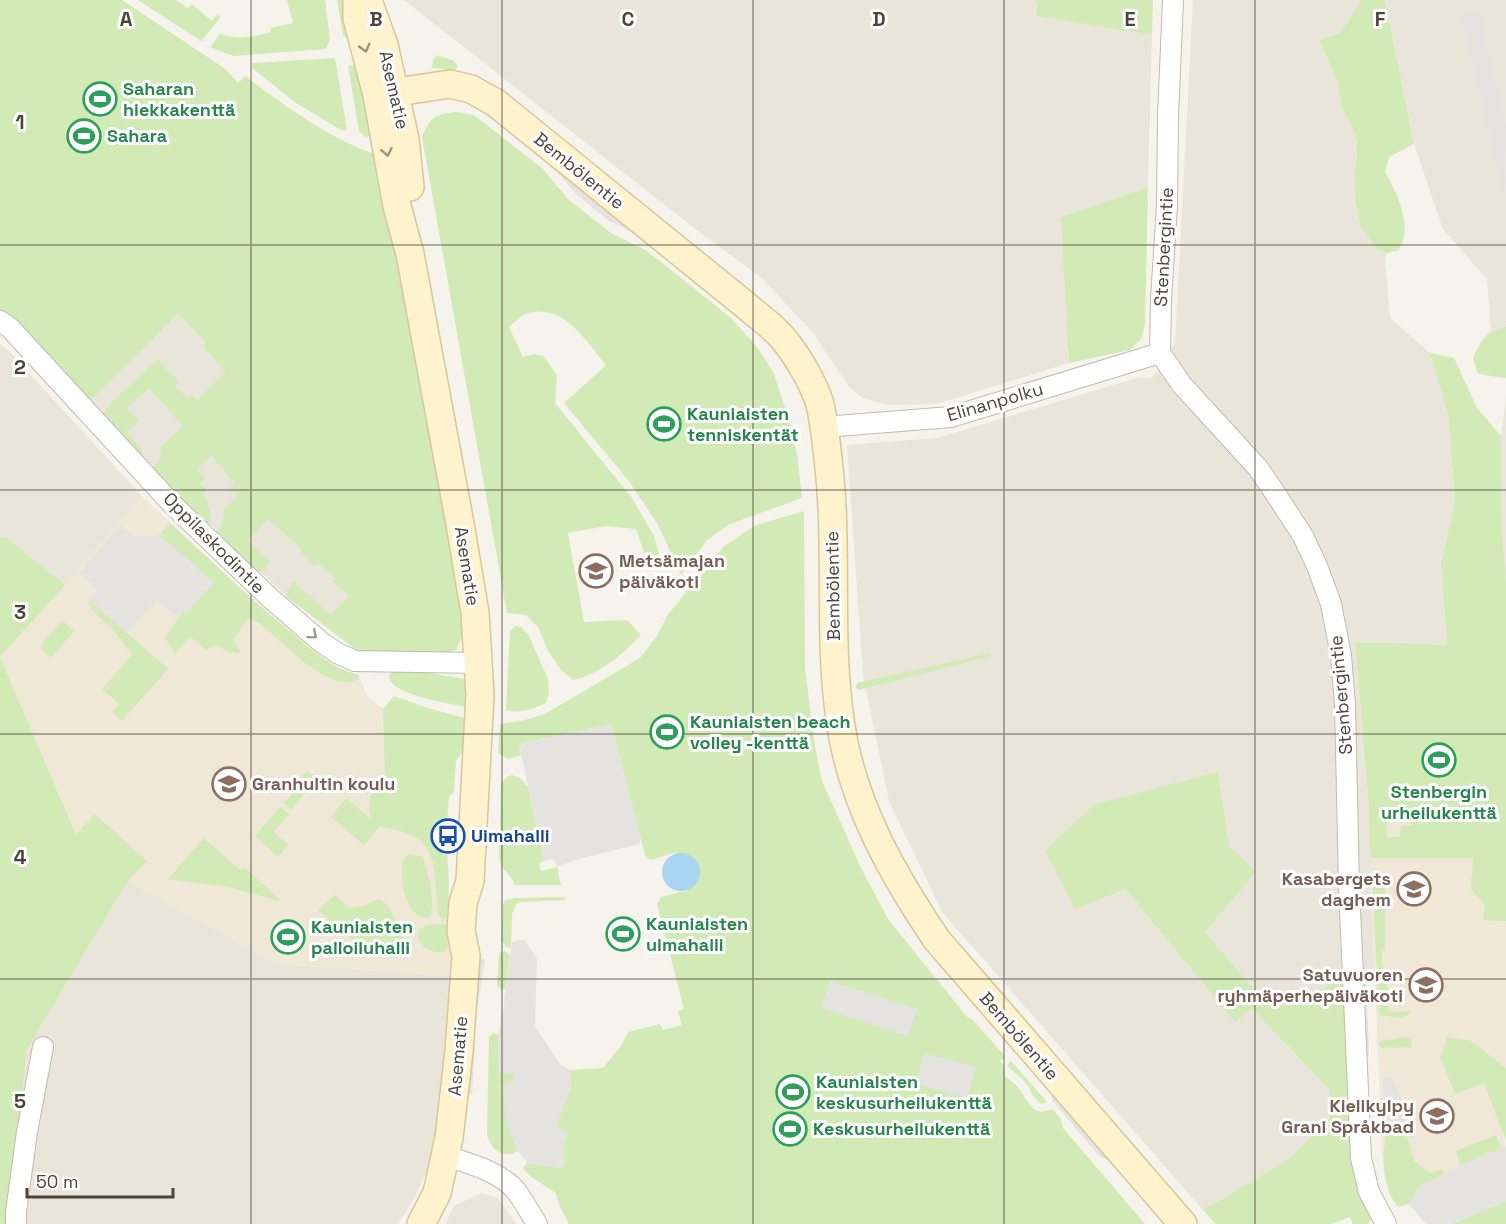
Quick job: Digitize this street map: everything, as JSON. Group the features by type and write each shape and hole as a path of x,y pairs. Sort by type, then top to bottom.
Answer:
{"main road":[{"name":"Asematie","path":"357,0 357,18 385,94 405,139 412,204 410,254 460,524 475,613 479,663 480,695 470,881 463,903 461,931 466,956 452,1119 437,1193 422,1224"},
{"name":"Asematie","path":"367,0 384,45 385,94"},
{"name":"Bembölentie","path":"385,94 450,84 471,89 496,103 778,332 802,368 818,400 824,427 831,486 836,680 841,728 851,770 879,844 915,909 937,940 1183,1224"},
{"name":"Asematie","path":"407,1224 446,1156"}],"street":[{"name":"Stenbergintie","path":"1173,0 1160,352 1182,385 1258,468 1271,487 1303,536 1331,604 1341,656 1345,704 1349,886 1361,1158 1369,1192 1386,1224"},
{"name":"Oppilaskodintie","path":"0,321 10,328 173,505 269,597 321,642 355,662 479,663"},
{"name":"Elinanpolku","path":"824,427 951,417 1160,352"},
{"path":"16,1224 27,1132 43,1047"},
{"path":"446,1156 492,1173 504,1180 516,1191 537,1224"}],"shaded area":[{"path":"404,0 1036,0 1037,16 1152,35 1148,187 1062,217 1069,363 937,404 886,405 863,398 850,388 813,333 762,278 703,235"},
{"path":"1193,0 1360,0 1340,33 1319,41 1337,81 1342,108 1356,136 1357,154 1354,177 1360,224 1376,249 1387,253 1385,258 1390,318 1430,353 1448,414 1455,502 1441,562 1447,646 1355,642 1368,796 1374,970 1346,975 1301,1000 1256,992 1205,932 1255,873 1125,889 1235,1022 1252,1009 1330,1090 1331,1119 1288,1160 1203,1210 942,912 889,801 863,675 847,445 937,438 1140,377 1152,378 1175,343"},
{"path":"1385,0 1506,0 1506,378 1478,374 1473,358 1480,343 1491,330 1487,279 1443,229 1414,144"},
{"path":"1479,10 1506,127 1505,200 1461,14"},
{"path":"548,161 650,241 609,221 575,193"},
{"path":"184,308 414,536 350,623 297,606 189,505 91,400"},
{"path":"0,344 142,496 65,585 6,537 0,537"},
{"path":"1506,397 1506,585 1502,525 1501,436"},
{"name":"Granhultin koulu","path":"142,496 265,611 318,655 339,668 359,675 367,696 383,709 384,732 430,851 450,917 453,976 278,964 128,881 77,835 0,657"},
{"path":"121,525 133,536 159,535 214,582 186,614 183,612 178,617 157,600 126,633 90,600 98,590 79,573"},
{"path":"611,724 641,838 639,844 575,860 557,867 554,859 544,861 519,744"},
{"path":"1413,812 1506,821 1506,1130 1502,1132 1506,1146 1419,1186 1409,1204 1398,1207 1390,1196 1382,1155 1370,858 1385,857 1387,813"},
{"path":"1355,878 1362,878 1364,922 1357,922"},
{"path":"128,881 278,964 453,976 439,1145 414,1199 398,1224 12,1224 26,1051"},
{"path":"525,940 537,959 535,1026 560,1064 570,1070 571,1088 556,1124 568,1135 563,1148 565,1161 561,1168 527,1163 516,1148 505,1116 503,1085 514,1080 514,1073 499,1073 498,1035 512,942"},
{"path":"1358,942 1365,942 1369,1055 1362,1056"},
{"path":"479,958 485,959 477,1010 470,1009"},
{"path":"830,981 917,1009 908,1036 821,1008"},
{"path":"469,1043 475,1043 472,1095 465,1094"},
{"path":"924,1053 976,1067 967,1098 916,1084"},
{"path":"1392,1077 1415,1138 1386,1133 1382,1078"},
{"path":"1052,1095 1108,1160 1099,1156 1052,1100"},
{"path":"1506,1146 1506,1201 1451,1224 1426,1224 1409,1204 1419,1186 1446,1174 1445,1172"},
{"path":"482,1193 498,1198 516,1224 445,1224 454,1206"}],"green space":[{"path":"0,0 122,0 224,68 238,83 245,76 291,110 326,131 360,149 377,155 444,488 464,605 463,635 456,650 439,656 365,657 286,596 293,581 331,615 349,596 332,581 335,578 318,563 315,566 300,552 302,549 268,519 248,541 269,561 265,570 254,573 215,535 222,523 224,509 238,496 230,488 235,483 211,456 197,469 205,478 200,483 206,489 204,494 210,511 207,528 150,472 159,460 162,446 183,426 149,388 127,408 139,421 127,432 142,449 139,455 101,416 111,403 158,359 179,382 175,386 188,399 192,395 197,400 226,372 203,347 206,343 178,314 91,400 0,316"},
{"path":"138,0 175,0 188,8 192,4 212,21 218,14 220,18 201,41"},
{"path":"287,0 325,0 330,39 326,49 233,56 210,47 220,34 233,37 251,36 271,32 270,28 293,23"},
{"path":"337,0 344,0 352,35 348,38 343,36"},
{"path":"1036,0 1153,0 1152,35 1037,16"},
{"path":"1360,0 1385,0 1414,144 1389,157 1385,172 1400,203 1405,229 1399,250 1387,253 1376,249 1360,224 1354,177 1357,154 1356,136 1342,108 1337,81 1319,40 1340,33"},
{"path":"437,55 454,61 458,66 455,70 432,68 433,60"},
{"path":"335,58 347,130 341,130 296,103 252,68 252,63"},
{"path":"360,64 372,136 366,137 359,132 348,66"},
{"path":"456,112 474,115 542,168 568,199 611,233 647,251 730,317 758,348 774,374 790,423 797,454 802,498 730,524 707,540 681,575 657,523 628,480 564,403 606,365 573,327 553,314 541,311 528,313 509,327 523,357 534,354 543,356 557,375 555,403 632,498 654,536 661,562 646,558 636,529 606,526 568,533 584,622 627,620 641,635 601,669 573,680 561,670 548,651 538,627 526,615 507,613 422,137 434,118"},
{"path":"1148,187 1145,325 1141,339 1130,350 1069,363 1061,217"},
{"path":"1506,327 1506,378 1478,374 1473,358 1479,347 1489,334"},
{"path":"1430,353 1454,358 1477,408 1501,436 1502,525 1506,585 1506,921 1483,920 1485,905 1471,889 1473,858 1370,858 1368,796 1355,642 1447,645 1441,562 1455,502 1448,414","holes":["1413,812 1413,825 1401,826 1400,837 1387,837 1387,813"]},
{"path":"804,511 805,669 815,747 822,781 861,868 888,919 968,1018 972,1019 1005,1057 1000,1061 1004,1066 1005,1077 1017,1086 1032,1108 1040,1111 1053,1109 1061,1119 1062,1127 1145,1224 569,1224 559,1205 556,1193 531,1177 523,1168 527,1163 560,1168 556,1124 571,1088 570,1070 603,1068 621,1046 628,1032 660,1024 663,1030 682,1025 678,1011 684,1009 657,904 661,897 688,890 677,852 650,860 645,855 611,724 519,744 521,755 508,759 498,753 500,724 545,714 640,658 657,636 667,616 723,547 754,526"},
{"path":"170,523 306,645 322,658 359,675 357,680 344,682 316,671 253,619 248,619 233,640 241,653 228,652 216,644 206,650 190,636 175,653 165,638 183,612 186,614 159,535"},
{"path":"0,537 6,537 65,585 0,657"},
{"path":"90,600 168,669 122,721 112,712 119,704 102,689 132,655 112,629 92,610 88,602"},
{"path":"62,620 74,631 51,658 41,649 41,644"},
{"path":"515,626 521,627 528,634 548,679 549,692 546,703 522,711 506,710 510,631"},
{"path":"990,653 991,656 859,690 856,688 857,683"},
{"path":"0,657 76,834 95,814 147,861 128,881 26,1051 12,1224 0,1224"},
{"path":"392,672 429,673 466,679 466,707 409,693 392,683 389,676"},
{"path":"394,696 465,718 465,748 456,761 454,792 449,797 446,836 449,881 448,917 443,921 438,911 431,857 419,840 410,834 379,827 364,845 331,817 346,798 371,819 369,809 371,794 379,790 385,782 383,709"},
{"path":"307,771 314,777 292,810 284,803 305,779 302,777"},
{"path":"1218,772 1229,846 1256,872 1205,932 1256,992 1301,1000 1346,975 1346,1067 1350,1128 1362,1188 1373,1217 1368,1224 1353,1224 1350,1217 1331,1224 1216,1224 1203,1210 1288,1160 1330,1119 1330,1090 1252,1009 1235,1022 1125,889 1075,909 1045,851 1093,805"},
{"path":"512,775 520,778 528,787 544,861 539,863 541,871 557,867 561,885 515,885 500,863 501,783"},
{"path":"280,807 289,814 274,832 288,845 278,857 255,836"},
{"path":"204,838 241,871 245,868 283,902 229,887 168,879"},
{"path":"409,854 423,857 432,894 430,917 422,917 415,913 406,898 402,868 403,860"},
{"path":"1372,872 1385,873 1383,980 1387,980 1388,1012 1410,1011 1410,1014 1400,1018 1379,1015"},
{"path":"335,895 350,908 364,906 379,899 385,903 411,947 380,949 359,944 350,938 318,910"},
{"path":"564,897 566,900 516,904 512,914 511,948 505,946 501,939 503,904 506,900"},
{"path":"444,924 447,926 449,936 445,952 434,952 422,945 418,930 428,925"},
{"path":"505,951 510,955 506,989 501,989 497,985 499,954"},
{"path":"493,1033 498,1035 499,1073 514,1073 505,1116 518,1151 507,1154 498,1152 491,1145 487,1135 489,1037"},
{"path":"1411,1037 1412,1047 1381,1048 1379,1043 1384,1040"},
{"path":"1447,1037 1471,1041 1506,1068 1506,1141 1484,1083 1455,1094 1440,1057"},
{"path":"1011,1061 1047,1102 1041,1104 1032,1095 1029,1087 1007,1066"},
{"path":"1386,1133 1407,1136 1414,1161 1430,1173 1442,1169 1446,1174 1419,1186 1409,1204 1398,1207 1389,1190 1384,1172"},
{"path":"1496,1135 1501,1148 1460,1166 1456,1151"},
{"path":"1506,1201 1506,1224 1451,1224"}],"water":[{"path":"681,853 695,858 700,872 695,886 681,891 667,886 662,872 667,858"}],"place":[{"name":"Saharan hiekkakenttä","path":"100,99"},
{"name":"Sahara","path":"84,136"},
{"name":"Kauniaisten tenniskentät","path":"664,424"},
{"name":"Metsämajan päiväkoti","path":"596,571"},
{"name":"Kauniaisten beach volley -kenttä","path":"667,732"},
{"name":"Stenbergin urheilukenttä","path":"1439,760"},
{"name":"Granhultin koulu","path":"229,784"},
{"name":"Uimahalli","path":"448,836"},
{"name":"Kasabergets daghem","path":"1414,889"},
{"name":"Kauniaisten uimahalli","path":"623,934"},
{"name":"Kauniaisten palloiluhalli","path":"288,937"},
{"name":"Satuvuoren ryhmäperhepäiväkoti","path":"1426,985"},
{"name":"Kauniaisten keskusurheilukenttä","path":"793,1092"},
{"name":"Kielikylpy Grani Språkbad","path":"1437,1116"},
{"name":"Keskusurheilukenttä","path":"790,1129"}]}
